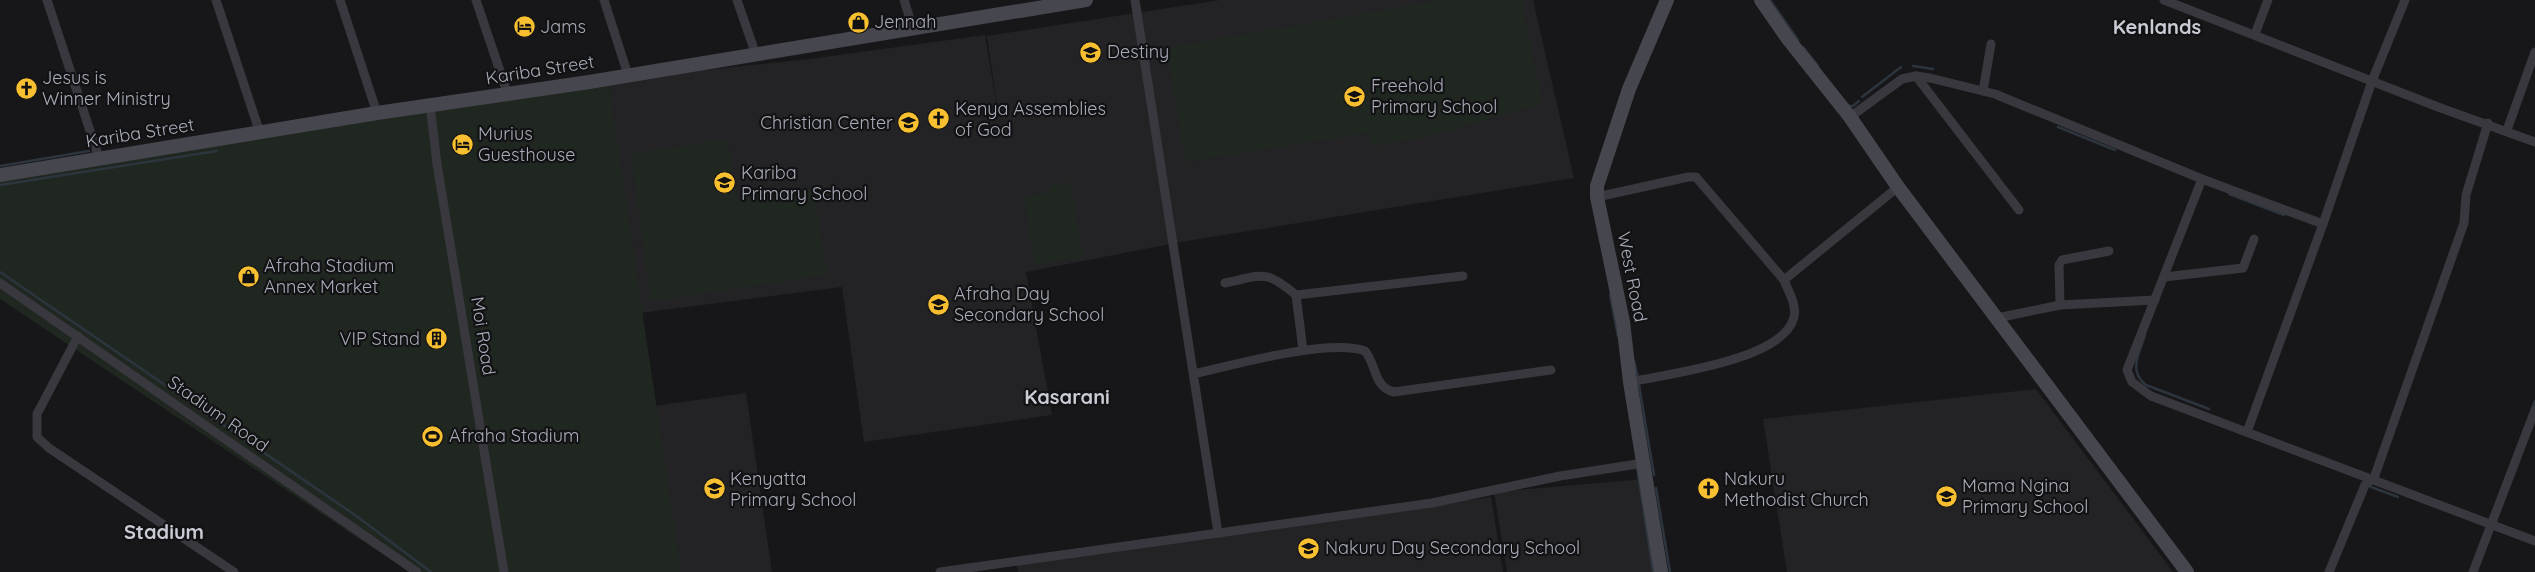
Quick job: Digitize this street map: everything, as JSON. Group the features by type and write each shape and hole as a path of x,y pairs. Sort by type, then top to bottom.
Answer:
{"street":[{"path":"47,0 99,158"},
{"path":"216,0 260,133"},
{"path":"340,0 377,113"},
{"path":"476,0 508,95"},
{"path":"604,0 628,75"},
{"path":"737,0 756,54"},
{"path":"904,0 913,29"},
{"name":"Kariba Street","path":"0,175 377,113 508,95 1086,0"},
{"path":"1135,0 1218,534"},
{"name":"West Road","path":"1661,572 1630,382 1623,322 1597,197 1599,177 1629,89 1667,0"},
{"path":"1761,0 1788,39 1850,117 1898,187 2187,572"},
{"path":"2164,0 2438,107 2507,130 2535,142"},
{"path":"2255,34 2268,0"},
{"path":"2247,432 2323,224 2372,81 2405,0"},
{"path":"1983,90 1991,44"},
{"path":"2507,130 2535,52"},
{"path":"1850,117 1892,85 1902,79 1916,76 1983,90 2202,179 2323,224"},
{"path":"1916,76 2019,210"},
{"name":"Moi Road","path":"430,105 437,164 504,572"},
{"path":"2330,572 2365,485 2374,478 2464,223 2466,195 2488,124"},
{"path":"1597,197 1688,177 1698,178 1784,280 1794,309 1793,319 1784,333 1766,348 1710,365 1630,382"},
{"path":"2202,179 2127,370 2132,382 2151,396 2374,478 2535,541"},
{"path":"1784,280 1898,187"},
{"path":"2164,277 2244,268 2254,239"},
{"path":"2060,305 2059,265 2062,260 2109,251"},
{"path":"1225,283 1266,275 1280,281 1296,295 1304,350"},
{"path":"1296,295 1463,276"},
{"name":"Stadium Road","path":"0,283 417,572"},
{"path":"1996,318 2060,305 2155,300"},
{"path":"78,336 37,414 37,437 49,448 234,572"},
{"path":"1194,374 1304,350 1352,348 1365,350 1376,376 1387,389 1394,392 1551,370"},
{"path":"2473,572 2535,410"},
{"path":"940,572 1432,503 1560,476 1644,463"}],"shaded area":[{"path":"1220,0 1533,0 1574,178 1181,242 1026,272 1052,415 864,442 842,287 640,313 608,80 809,59 985,35 1000,125 987,36"},
{"path":"1442,0 1521,0 1542,103 1458,128 1395,143 1373,146 1367,133 1186,162 1166,48"},
{"name":"Afraha Stadium","path":"608,80 681,572 409,572 0,299 0,174"},
{"path":"727,139 738,200 813,186 827,275 651,301 631,154"},
{"path":"1070,182 1083,257 1035,265 1024,196 1047,193 1052,185"},
{"name":"Mama Ngina Primary School","path":"2036,389 2173,572 1787,572 1763,419"},
{"name":"Kenyatta Primary School","path":"746,393 772,572 680,572 654,406"},
{"path":"1644,479 1656,572 1507,572 1494,492"},
{"name":"Nakuru Day Secondary School","path":"1491,497 1503,572 1018,572 1016,562"}],"waterway":[{"path":"1770,0 1798,40"},
{"path":"1803,47 1818,66"},
{"path":"1913,66 1933,69"},
{"path":"1862,97 1901,67"},
{"path":"1848,106 1853,106 1859,101"},
{"path":"2058,127 2115,150"},
{"path":"0,166 89,151"},
{"path":"0,185 217,151"},
{"path":"2229,194 2284,215"},
{"path":"0,272 355,515 431,572"},
{"path":"1610,295 1618,336"},
{"path":"2145,335 2136,362 2137,374 2141,380 2146,385 2209,409"},
{"path":"1634,361 1638,377"},
{"path":"1639,385 1654,475"},
{"path":"2532,409 2535,401"},
{"path":"1637,467 1653,572"},
{"path":"2371,487 2398,497"},
{"path":"1656,488 1670,572"}],"place":[{"name":"Jennah","path":"858,22"},
{"name":"Jams","path":"524,27"},
{"name":"Destiny","path":"1091,52"},
{"name":"Jesus is Winner Ministry","path":"26,88"},
{"name":"Freehold Primary School","path":"1355,96"},
{"name":"Kenya Assemblies of God","path":"939,119"},
{"name":"Christian Center","path":"909,123"},
{"name":"Murius Guesthouse","path":"462,144"},
{"name":"Kariba Primary School","path":"725,183"},
{"name":"Afraha Stadium Annex Market","path":"248,276"},
{"name":"Afraha Day Secondary School","path":"938,304"},
{"name":"VIP Stand","path":"436,339"},
{"name":"Afraha Stadium","path":"433,436"},
{"name":"Kenyatta Primary School","path":"714,489"},
{"name":"Nakuru Methodist Church","path":"1708,489"},
{"name":"Mama Ngina Primary School","path":"1946,496"},
{"name":"Nakuru Day Secondary School","path":"1309,548"}],"district":[{"name":"Kenlands","path":"2157,27"},
{"name":"Kasarani","path":"1067,397"},
{"name":"Stadium","path":"164,532"}]}
